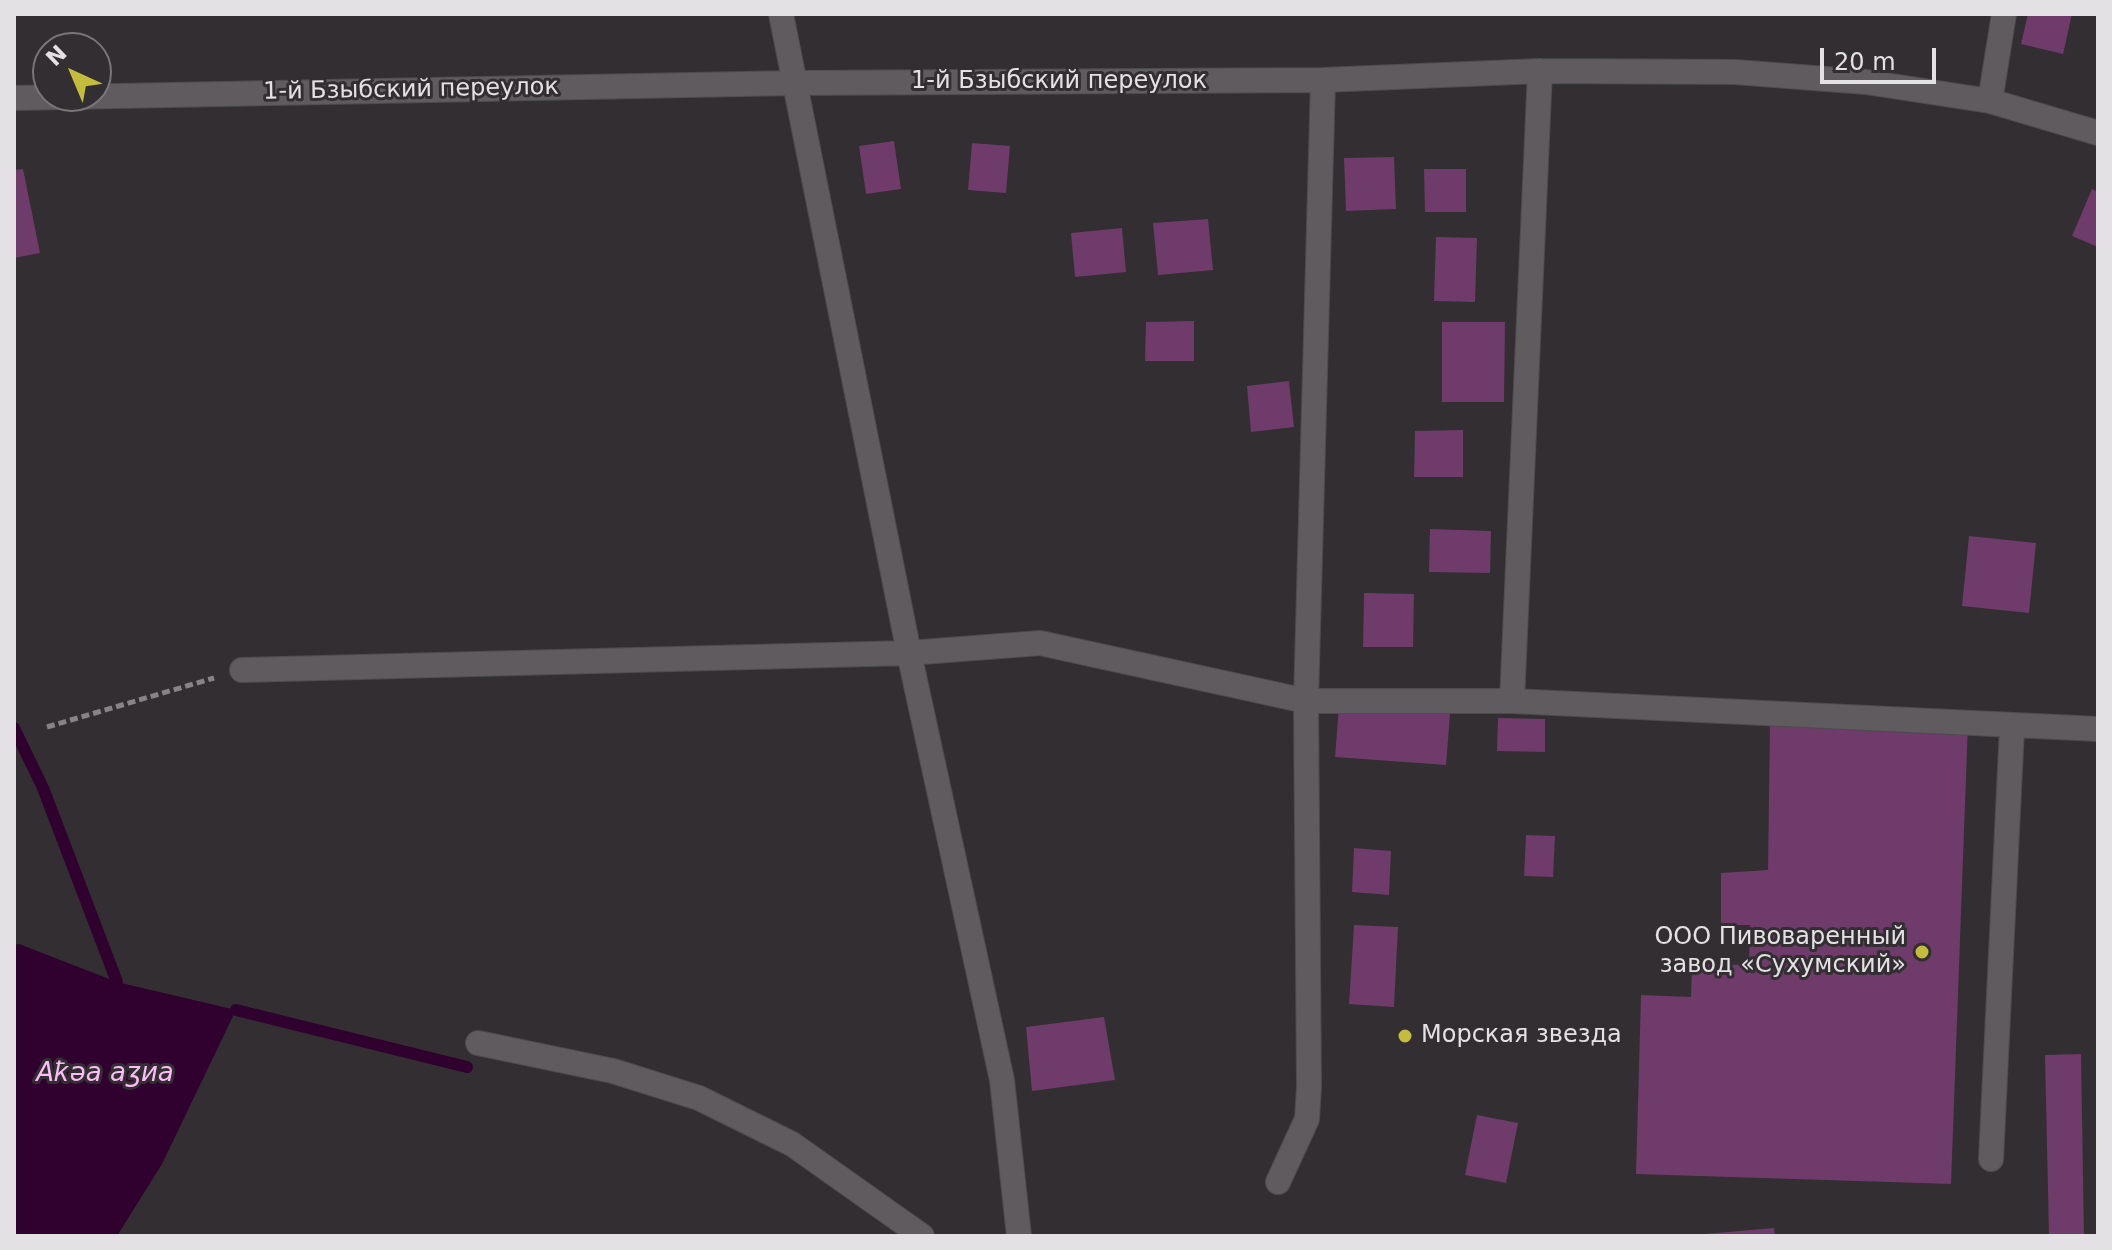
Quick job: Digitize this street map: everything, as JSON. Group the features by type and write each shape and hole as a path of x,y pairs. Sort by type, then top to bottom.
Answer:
{"street":[{"path":"781,14 909,653 1002,1080 1019,1236"},
{"path":"1990,101 2004,14"},
{"path":"1512,701 1540,71"},
{"name":"1-й Бзыбский переулок","path":"14,98 794,83 1323,80 1540,71 1735,72 1866,82 1990,101 2098,133"},
{"path":"1278,1182 1307,1119 1306,701 1323,80"},
{"path":"242,670 909,653 1040,643 1306,701 1512,701 2012,728 2098,729"},
{"path":"1991,1159 2012,728"},
{"path":"478,1043 613,1071 699,1098 792,1144 922,1236"}],"path":[{"path":"47,727 242,670"}],"water":[{"name":"Аҟәа аӡиа","path":"19,944 117,982 236,1010 162,1164 117,1236 14,1236 14,945"}],"building":[{"path":"2028,14 2072,14 2063,54 2021,44"},
{"path":"894,141 901,189 866,194 859,146"},
{"path":"972,143 1010,146 1006,193 968,190"},
{"path":"1394,157 1396,209 1346,211 1344,158"},
{"path":"23,169 40,253 14,258 14,170"},
{"path":"1424,169 1466,169 1466,212 1425,212"},
{"path":"2092,189 2098,192 2098,247 2072,236"},
{"path":"1208,219 1213,270 1158,275 1153,223"},
{"path":"1122,228 1126,272 1075,277 1071,233"},
{"path":"1436,237 1477,238 1475,302 1434,301"},
{"path":"1194,321 1194,361 1145,361 1146,322"},
{"path":"1442,322 1505,322 1504,402 1442,402"},
{"path":"1289,381 1294,427 1251,432 1247,386"},
{"path":"1463,430 1463,477 1414,477 1415,431"},
{"path":"1430,529 1491,531 1490,573 1429,572"},
{"path":"1969,536 2036,543 2029,613 1962,606"},
{"path":"1364,593 1414,594 1413,647 1363,647"},
{"path":"1339,706 1450,714 1446,765 1335,757"},
{"path":"1498,718 1545,719 1545,752 1497,751"},
{"path":"1770,722 1968,723 1951,1184 1636,1174 1641,995 1691,997 1692,964 1749,965 1750,925 1721,925 1721,873 1768,870"},
{"path":"1526,835 1555,836 1553,877 1524,876"},
{"path":"1354,848 1391,851 1389,895 1352,892"},
{"path":"1354,925 1398,927 1394,1007 1349,1004"},
{"path":"1104,1017 1115,1080 1032,1091 1026,1027"},
{"path":"2081,1054 2084,1236 2049,1236 2045,1055"},
{"path":"1477,1115 1518,1123 1506,1183 1465,1175"},
{"path":"1774,1228 1775,1236 1705,1236 1705,1234"}],"waterway":[{"path":"14,728 43,788 117,982"},
{"path":"236,1010 467,1067"}],"place":[{"name":"ООО Пивоваренный завод «Сухумский»","path":"1922,952"},
{"name":"Морская звезда","path":"1405,1036"}]}
